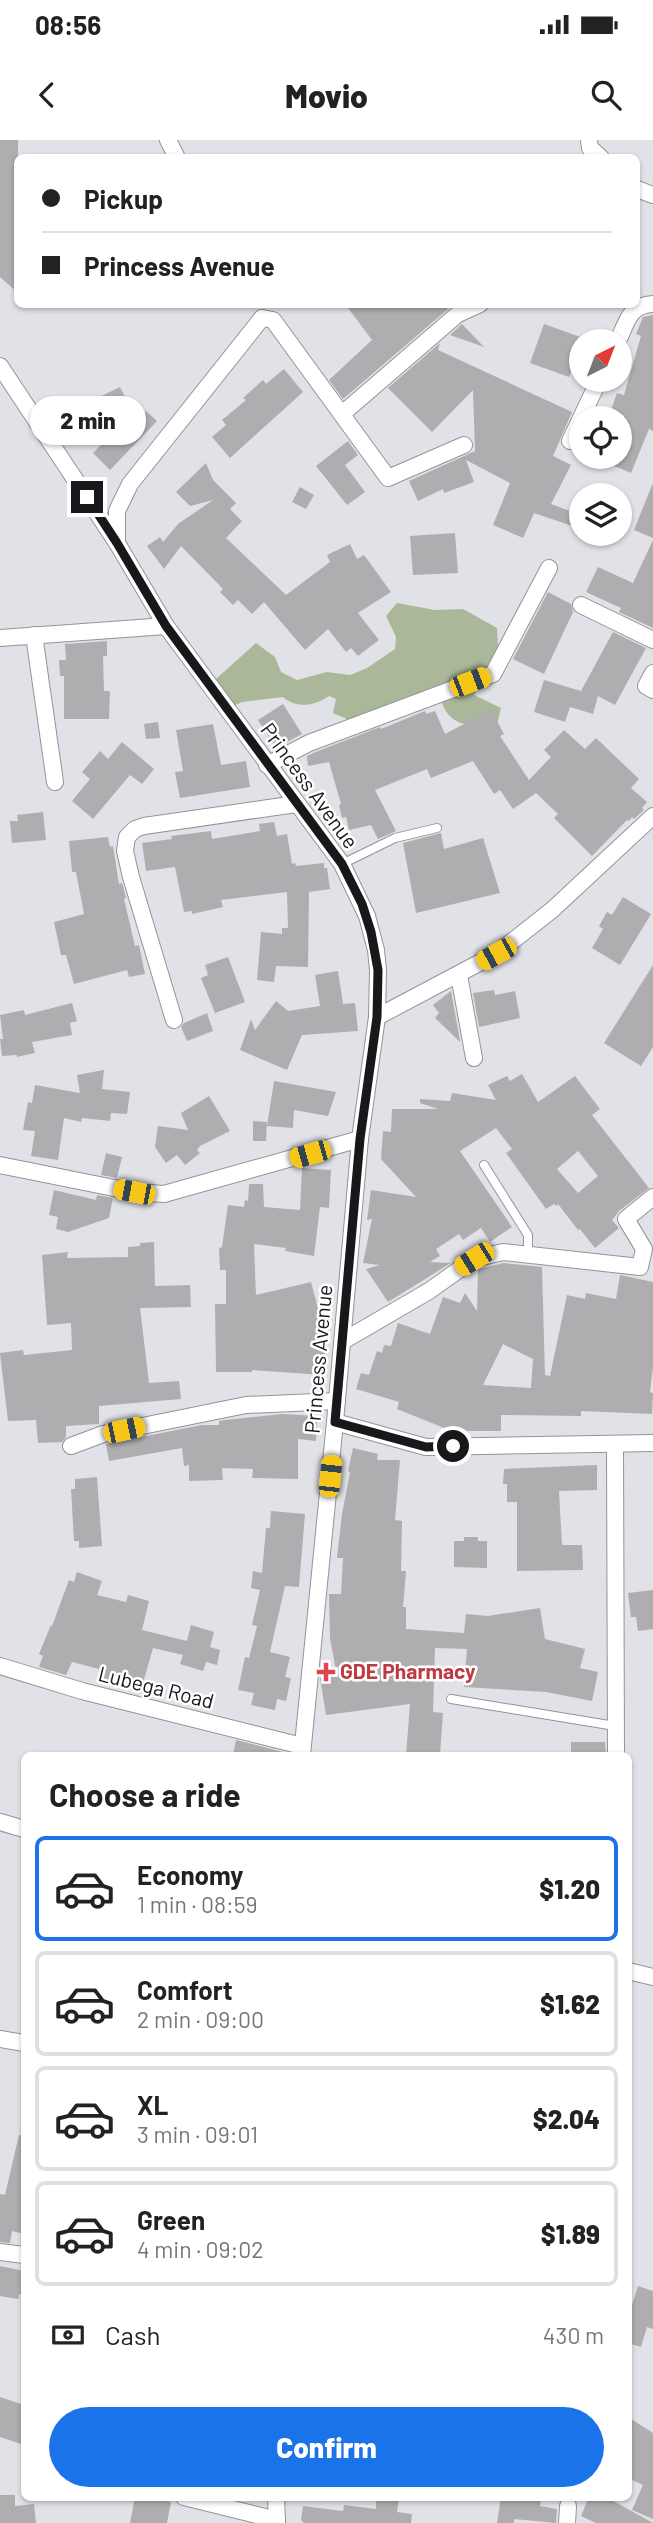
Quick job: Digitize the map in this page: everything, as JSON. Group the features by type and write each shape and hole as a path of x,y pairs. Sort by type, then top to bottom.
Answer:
{"street":[{"path":"342,414 458,314 471,308"},
{"path":"624,329 636,308"},
{"path":"117,543 117,510 130,484 258,311 273,320 388,478 464,445"},
{"name":"Princess Avenue","path":"0,366 117,543 166,626 342,864 367,916 376,950 377,1017 360,1139 302,1751"},
{"path":"267,765 309,743 493,674 549,568"},
{"path":"582,605 653,640"},
{"path":"0,638 166,626"},
{"path":"34,635 55,782"},
{"path":"653,673 646,686 653,690"},
{"path":"174,1020 131,877 125,851 127,837 135,829 144,827 296,804"},
{"path":"377,1017 496,954 552,910 653,816"},
{"path":"459,975 474,1058"},
{"path":"0,1165 134,1192 164,1194 360,1139"},
{"path":"342,1341 429,1291 474,1259 503,1252 640,1266 644,1249 626,1219 653,1197"},
{"path":"71,1446 103,1434 246,1405 337,1401"},
{"path":"335,1422 426,1447 653,1443"},
{"path":"615,1444 616,1752"},
{"name":"Lubega Road","path":"0,1666 302,1751"},
{"path":"0,1822 21,1828"},
{"path":"632,1972 653,1977"},
{"path":"0,2039 21,2042"},
{"path":"0,2252 21,2255"},
{"path":"200,2501 277,2521 276,2501"}],"lane":[{"path":"342,864 395,838 437,828"},
{"path":"484,1165 528,1235 528,1255"},
{"path":"451,1699 615,1726"}],"green space":[{"path":"397,603 435,610 463,609 497,628 498,648 474,695 501,708 497,725 470,725 455,720 449,716 441,699 360,725 333,713 336,699 329,696 306,705 288,701 283,697 242,702 229,708 216,679 256,643 275,657 281,672 297,680 327,672 350,675 367,668 395,649 396,637 386,616"}],"building":[{"path":"0,140 18,140 18,154 14,154 14,289 0,277"},
{"path":"348,308 448,309 343,399 329,380 372,340"},
{"path":"653,315 653,431 649,429 631,473 622,469 632,469 632,406 612,406 617,393 624,395 625,392 632,392 632,367 641,336 636,334 643,317"},
{"path":"462,324 484,347 450,335"},
{"path":"544,324 569,333 569,377 530,363"},
{"path":"440,343 438,350 569,411 569,419 553,456 569,464 569,469 551,504 569,511 569,525 534,513 523,538 493,525 510,483 466,460 474,482 444,493 443,489 418,501 409,481 475,451 473,390 432,432 388,388"},
{"path":"284,369 303,392 230,458 212,437 226,425 222,420 246,400 243,398 263,380 266,384"},
{"path":"120,387 127,401 101,413 95,399"},
{"path":"146,411 157,421 110,470 93,453 132,414 136,422"},
{"path":"348,441 358,455 345,465 365,492 347,505 316,466"},
{"path":"206,463 213,480 236,503 230,509 242,521 226,538 286,595 330,562 327,555 350,544 357,559 364,555 391,592 358,613 379,640 358,656 351,648 346,652 328,629 305,650 264,602 252,614 238,600 233,605 220,592 223,589 181,546 164,569 147,546 160,537 163,542 178,524 213,500 190,506 176,492"},
{"path":"653,485 653,538 634,530"},
{"path":"300,487 314,495 306,509 292,502"},
{"path":"455,533 458,573 413,575 410,536"},
{"path":"653,540 653,628 619,612 621,608 586,592 598,567 633,583"},
{"path":"548,592 571,604 573,612 544,674 513,659"},
{"path":"613,632 646,648 615,705 598,696 593,714 570,707 565,722 534,712 544,680 581,691"},
{"path":"107,641 107,656 103,656 104,691 110,691 109,719 64,719 64,676 60,676 59,660 66,660 65,644"},
{"path":"283,704 302,734 276,748 258,720"},
{"path":"491,710 504,734 500,736 529,780 551,757 544,750 564,730 585,749 596,738 639,779 631,788 647,802 642,808 644,810 634,819 632,817 627,820 592,856 554,818 558,814 536,793 513,809 500,790 494,794 473,761 431,778 427,769 375,790 396,831 378,839 371,825 349,830 346,817 342,818 341,804 329,762 308,766 307,756 313,753 425,711 426,714 435,711 445,734"},
{"path":"158,722 160,738 146,739 144,724"},
{"path":"213,724 221,765 246,761 250,787 180,798 175,772 183,771 176,730"},
{"path":"122,742 154,769 142,784 130,775 93,819 72,801 90,779 82,772 100,751 108,759"},
{"path":"43,812 46,840 12,843 10,821 18,821 17,815"},
{"path":"274,822 277,836 287,834 292,864 295,863 296,866 324,863 330,889 309,892 308,967 276,966 274,982 257,980 261,932 282,934 282,928 288,928 287,892 221,900 223,907 192,914 192,911 184,912 175,867 146,871 142,843 211,831 212,839 260,831 259,824"},
{"path":"441,833 444,849 483,838 500,893 416,913 403,843"},
{"path":"108,837 110,847 113,846 119,884 122,883 135,946 139,945 145,974 129,977 127,970 74,984 66,955 61,955 54,922 84,914 76,872 72,872 69,841"},
{"path":"623,897 651,914 620,965 592,948 603,929 599,926 607,912 612,915"},
{"path":"228,957 245,1002 215,1013 201,978 208,975 205,965"},
{"path":"653,965 653,1047 641,1066 604,1043"},
{"path":"338,971 343,1004 355,1003 358,1031 302,1035 287,1070 240,1050 251,1019 255,1030 276,1001 288,1011 320,1006 315,975"},
{"path":"494,990 495,995 515,991 520,1018 479,1027 473,993"},
{"path":"451,991 460,1042 435,1018 439,1013 433,1005"},
{"path":"72,1003 77,1021 70,1023 72,1035 32,1042 35,1053 17,1057 2,1056 0,1015 24,1010 25,1015"},
{"path":"207,1013 213,1031 187,1041 181,1027"},
{"path":"104,1070 102,1089 130,1092 127,1114 111,1113 110,1121 82,1118 81,1122 64,1118 58,1160 31,1156 35,1131 23,1130 28,1102 32,1103 35,1085 80,1093 77,1075"},
{"path":"522,1074 538,1102 575,1076 600,1109 592,1115 649,1188 619,1211 612,1220 619,1228 595,1248 558,1204 546,1209 506,1153 512,1149 496,1128 460,1151 512,1227 490,1242 481,1228 463,1240 459,1234 436,1249 440,1256 430,1262 451,1263 388,1302 366,1269 380,1265 363,1263 372,1219 367,1220 371,1190 416,1197 381,1159 383,1131 391,1132 392,1109 438,1109 420,1103 420,1099 450,1101 452,1093 496,1100 488,1085 507,1076 510,1081","holes":["578,1151 598,1176 578,1193 557,1169"]},
{"path":"274,1081 336,1092 328,1116 294,1110 293,1128 267,1126"},
{"path":"209,1096 230,1131 200,1146 197,1150 200,1153 185,1165 177,1155 166,1163 155,1147 158,1126 188,1130 181,1113"},
{"path":"253,1121 267,1122 266,1141 253,1141"},
{"path":"106,1153 122,1157 117,1178 101,1175"},
{"path":"302,1168 331,1170 329,1208 320,1207 314,1256 285,1251 286,1248 254,1244 256,1295 311,1282 327,1336 323,1375 252,1370 216,1372 215,1304 226,1304 226,1270 220,1270 219,1248 222,1247 228,1205 244,1207 245,1200 248,1201 249,1184 263,1184 264,1207 300,1210"},
{"path":"54,1190 96,1200 97,1195 113,1198 109,1218 68,1232 56,1229 58,1217 49,1215"},
{"path":"154,1242 155,1286 190,1285 191,1307 140,1308 149,1383 179,1381 181,1399 99,1406 99,1424 66,1426 66,1437 62,1442 38,1443 36,1420 8,1421 0,1353 23,1350 24,1355 72,1350 71,1323 47,1325 42,1255 68,1252 67,1258 128,1257 128,1247"},
{"path":"504,1263 542,1267 545,1375 550,1376 567,1295 585,1299 586,1293 616,1299 620,1275 653,1282 653,1368 650,1392 653,1393 652,1414 581,1411 581,1416 501,1415 501,1431 461,1431 459,1434 397,1409 399,1402 356,1389 361,1373 369,1375 377,1351 382,1353 384,1345 391,1346 398,1323 430,1334 443,1297 460,1303 465,1293 477,1311 478,1269","holes":["503,1344 533,1359 531,1388 483,1385"]},
{"path":"282,1414 317,1416 316,1441 298,1439 298,1479 252,1478 253,1469 222,1468 223,1480 189,1481 189,1465 184,1466 182,1448 109,1461 106,1444 202,1425 219,1425 219,1421"},
{"path":"353,1448 378,1454 377,1460 400,1460 395,1520 402,1521 401,1571 406,1571 403,1607 406,1607 406,1629 464,1633 466,1614 488,1616 540,1608 545,1639 585,1649 580,1668 598,1672 592,1701 546,1692 464,1687 467,1649 435,1648 433,1712 443,1713 440,1752 406,1752 410,1704 326,1715 320,1678 337,1676 330,1638 329,1594 341,1594 343,1558 337,1558 350,1472 348,1471"},
{"path":"597,1465 597,1490 559,1491 562,1545 582,1545 583,1570 517,1571 517,1502 507,1502 507,1484 503,1484 504,1469"},
{"path":"97,1477 102,1546 79,1548 79,1541 74,1541 71,1489 75,1489 75,1479"},
{"path":"271,1511 305,1514 299,1587 285,1586 270,1652 290,1657 285,1677 291,1678 286,1701 277,1699 275,1710 251,1705 254,1693 238,1690 245,1657 249,1658 257,1626 252,1625 260,1590 251,1588 253,1571 262,1573 266,1528 270,1528"},
{"path":"464,1537 478,1537 478,1541 487,1541 487,1568 454,1567 454,1541 464,1541"},
{"path":"77,1572 102,1581 97,1595 126,1602 128,1595 149,1601 142,1630 187,1641 191,1625 214,1632 210,1647 220,1650 217,1665 206,1662 203,1671 180,1664 183,1655 153,1648 143,1683 128,1679 127,1685 97,1678 99,1669 72,1662 66,1675 39,1667 43,1656 39,1654 69,1580 74,1582"},
{"path":"653,1590 653,1629 638,1631 636,1617 631,1617 628,1593"},
{"path":"236,1740 283,1752 234,1752"},
{"path":"571,1742 605,1742 606,1752 571,1752"},
{"path":"21,2135 21,2233 12,2231 10,2243 0,2242 0,2194 5,2195"},
{"path":"0,2266 21,2270 21,2294 18,2299 0,2296"},
{"path":"638,2286 653,2291 653,2329 647,2327 641,2347 632,2344 632,2305"},
{"path":"0,2397 21,2404 21,2444 0,2437"},
{"path":"632,2420 653,2433 653,2519 632,2510 643,2485 632,2480"},
{"path":"0,2495 15,2495 15,2506 34,2504 36,2523 0,2523"},
{"path":"134,2501 171,2502 167,2523 130,2523"},
{"path":"376,2501 398,2501 397,2512 412,2514 411,2523 304,2523 301,2520 303,2506 343,2511 344,2505 376,2509"},
{"path":"500,2501 541,2501 540,2506 557,2509 556,2523 514,2519 514,2523 497,2523"},
{"path":"587,2501 613,2501 653,2523 596,2523 581,2516"}],"place":[{"name":"GDE Pharmacy","path":"326,1672"}],"route":[{"path":"87,497 166,626 342,864 367,916 378,970 377,1017 360,1139 335,1422 426,1447 453,1446"}]}
